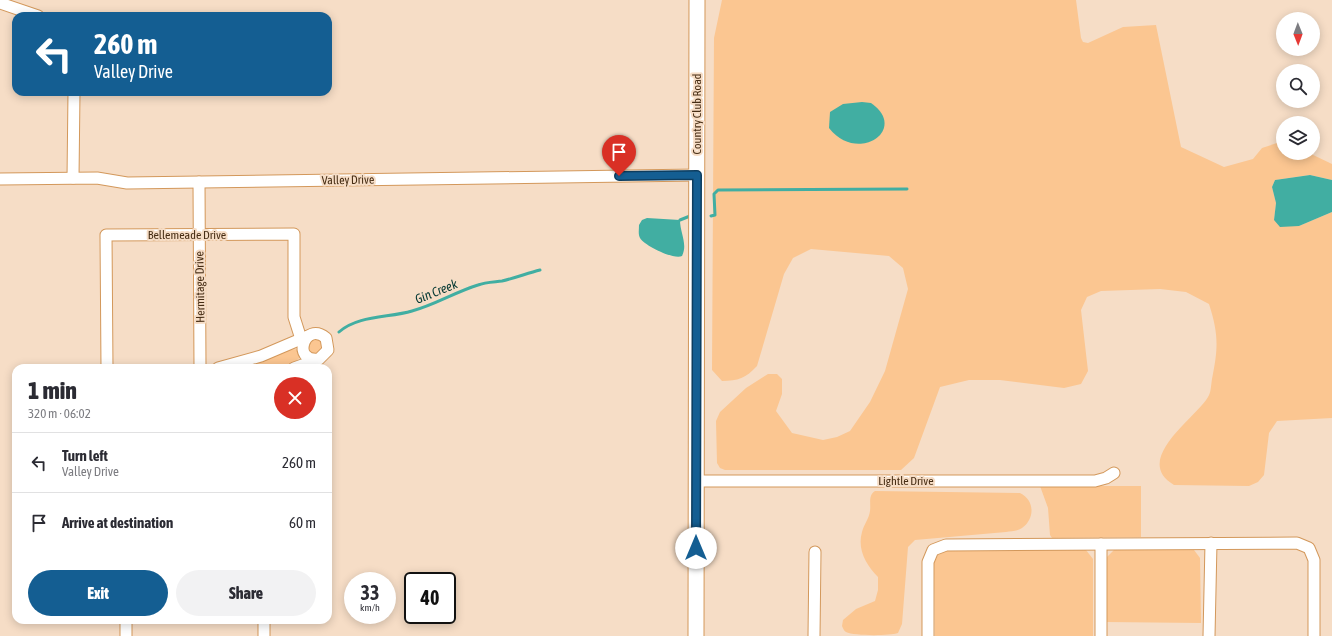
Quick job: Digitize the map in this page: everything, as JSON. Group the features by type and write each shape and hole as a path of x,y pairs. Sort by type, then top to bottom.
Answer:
{"street":[{"name":"Country Club Road","path":"696,636 697,0"},
{"path":"0,3 26,12"},
{"path":"73,178 74,96"},
{"name":"Valley Drive","path":"0,179 97,178 127,183 697,175"},
{"name":"Hermitage Drive","path":"198,182 200,364"},
{"name":"Bellemeade Drive","path":"107,364 106,235 294,234 294,317 306,337"},
{"path":"234,364 246,361 306,337 319,334 326,338 328,342 328,350 320,359 306,364"},
{"path":"306,337 304,340 303,349 307,356 311,359 320,359"},
{"name":"Lightle Drive","path":"696,481 1096,480 1106,478 1114,473"},
{"path":"1210,636 1211,543"},
{"path":"928,636 928,562 933,550 946,544 1297,543 1309,548 1314,560 1314,636"},
{"path":"1101,544 1101,636"},
{"path":"814,636 815,552"},
{"path":"126,624 126,636"},
{"path":"264,624 264,636"}],"shaded area":[{"path":"722,0 1076,0 1081,38 1083,42 1088,43 1123,27 1156,25 1181,147 1224,167 1253,159 1262,148 1276,143 1276,160 1320,160 1320,158 1332,164 1332,180 1310,175 1275,180 1272,187 1276,203 1274,220 1299,226 1332,212 1332,418 1277,421 1269,433 1264,475 1258,482 1249,486 1174,485 1163,475 1160,464 1163,451 1181,427 1202,405 1210,393 1216,350 1216,333 1209,304 1186,292 1160,289 1101,291 1087,297 1081,310 1088,371 1081,384 1064,388 1000,380 969,380 940,387 914,458 901,470 725,470 720,468 717,463 716,421 720,412 746,388 768,374 777,374 782,379 782,394 776,411 792,433 823,440 837,437 850,431 870,402 885,371 908,289 903,268 889,256 811,249 793,258 784,274 757,366 745,376 728,381 722,381 712,370 714,38"},
{"path":"311,339 320,339 325,346 319,356 308,352 308,344"},
{"path":"297,349 300,352 300,357 290,364 248,364"},
{"path":"1040,486 1141,486 1141,537 1052,538 1050,535 1048,508"},
{"path":"875,491 1020,493 1028,500 1032,510 1026,524 1022,528 1016,530 915,540 908,547 902,624 898,633 887,635 856,634 846,632 842,626 843,620 856,609 875,601 878,590 878,577 866,562 861,545 862,532 869,514 871,495"},
{"path":"1115,549 1194,550 1200,558 1201,623 1105,622 1105,559"},
{"path":"1086,550 1093,559 1093,636 935,636 934,563 938,555 946,551"}],"water":[{"path":"862,102 871,103 881,113 885,123 882,132 875,139 865,143 853,143 841,139 829,128 830,112 843,104"},
{"path":"1310,175 1332,180 1332,212 1299,226 1280,227 1274,220 1276,203 1272,187 1275,180"},
{"path":"647,218 680,220 684,243 684,252 682,256 673,256 653,248 640,238 639,225 642,220"}],"waterway":[{"path":"711,216 715,215 714,194 718,190 907,189"},
{"path":"680,220 690,216"},
{"name":"Gin Creek","path":"339,332 364,320 412,311 481,284 502,281 540,270"}],"route":[{"path":"619,176 697,175 696,548"}]}
